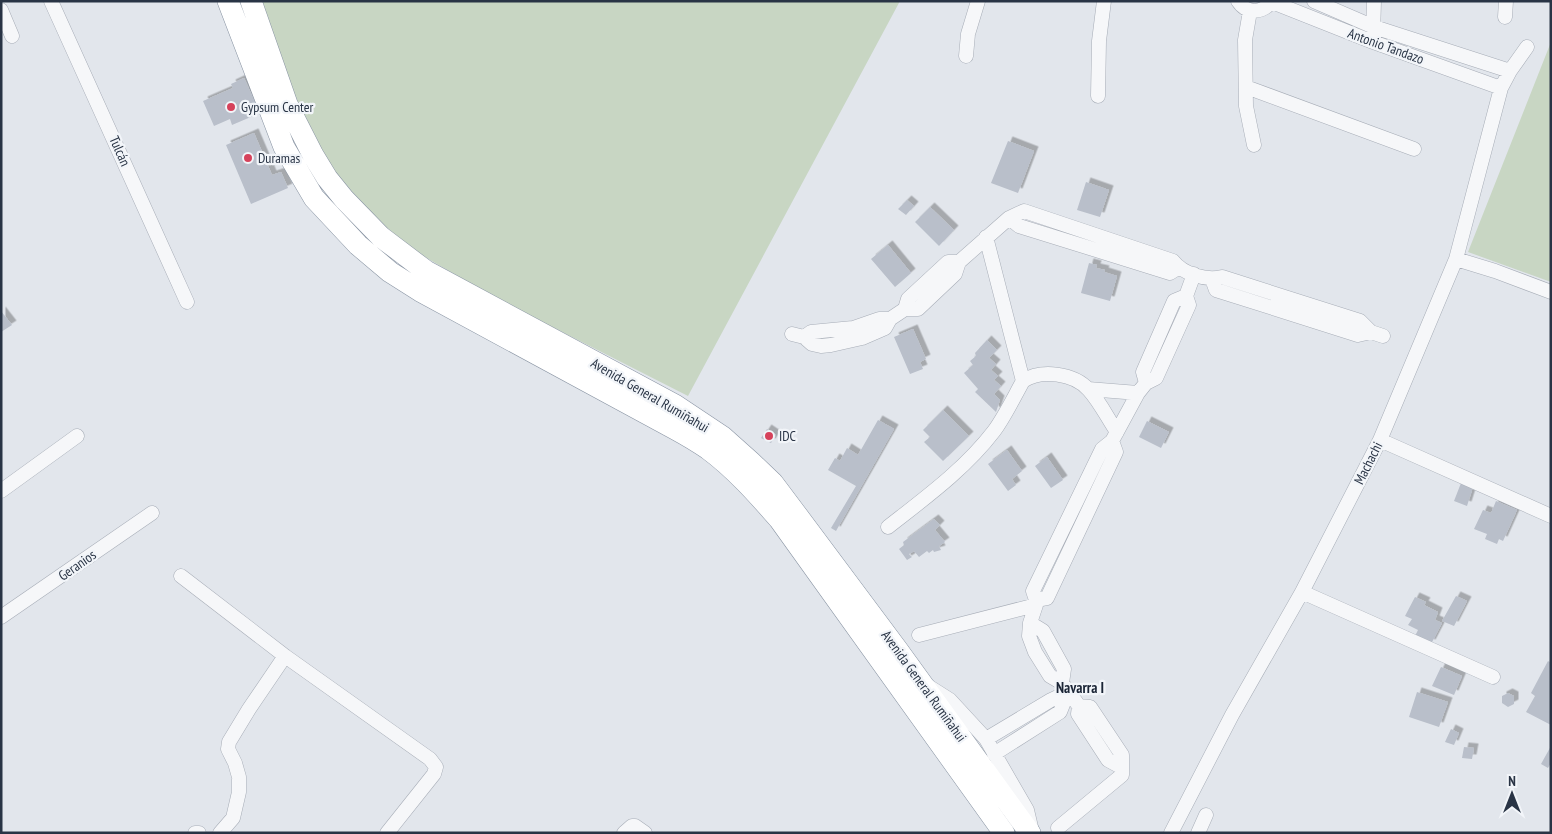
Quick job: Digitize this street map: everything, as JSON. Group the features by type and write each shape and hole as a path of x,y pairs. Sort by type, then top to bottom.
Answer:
{"highway":[{"name":"Avenida General Rumiñahui","path":"228,1 284,147 314,198 334,220 358,245 390,272 420,291 675,429 724,462 760,497 779,519 1004,833"},
{"name":"Avenida General Rumiñahui","path":"251,1 287,104 327,178 344,199 381,237 426,271 675,405 723,437 773,483 1031,833"}],"street":[{"name":"Tulcán","path":"51,1 187,302"},
{"path":"966,56 968,34 978,1"},
{"path":"1098,96 1099,41 1104,1"},
{"path":"1238,1 1244,8 1250,11 1244,40 1246,106 1254,145"},
{"name":"Antonio Tandazo","path":"1314,1 1374,27 1510,71"},
{"path":"1373,42 1374,1"},
{"path":"1505,17 1506,1"},
{"name":"Antonio Tandazo","path":"1250,11 1262,10 1272,2 1373,42 1501,88"},
{"path":"1,10 12,36"},
{"name":"Machachi","path":"1171,833 1232,715 1302,592 1380,440 1456,259 1501,88 1510,71 1527,47"},
{"path":"1468,77 1473,58"},
{"path":"1246,87 1414,149"},
{"path":"798,336 811,332 853,328 879,319 890,319 905,309 918,309 955,274 959,262 1009,218 1019,226 1170,274 1178,268 1212,279 1216,290 1358,335 1377,334"},
{"path":"986,237 1023,381"},
{"path":"1456,259 1551,292"},
{"path":"1058,828 1121,777 1122,755 1090,707 1079,706 1065,687 1050,676 1035,652 1029,636 1030,623 1036,602 1033,591 1102,449 1115,437 1142,388 1142,372 1174,301 1186,296 1194,274"},
{"path":"888,527 936,489 967,460 995,430 1023,381 1030,376 1059,375 1076,381 1088,389 1115,437"},
{"path":"1088,389 1142,388"},
{"path":"1,491 77,436"},
{"path":"1380,440 1551,516"},
{"name":"Geranios","path":"1,618 152,513"},
{"path":"181,576 286,656 397,734 430,759 436,766 434,774 387,833"},
{"path":"1302,592 1493,677"},
{"path":"919,635 1036,602"},
{"path":"220,833 233,818 239,792 239,777 228,749 229,742 249,709 286,656"},
{"path":"923,684 950,700 986,739 1026,810 1031,833"},
{"path":"986,739 1051,700 1065,687"},
{"path":"994,754 1060,712 1065,687"},
{"path":"1198,833 1206,815"}],"green space":[{"path":"258,1 900,1 688,396 497,299 413,250 372,215 335,172 306,125"},
{"path":"1551,42 1551,282 1468,252"}],"building":[{"name":"Gypsum Center","path":"244,78 260,113 232,125 230,119 214,126 203,101 233,88 231,84"},
{"name":"Duramas","path":"254,133 272,175 281,172 288,188 251,204 226,145"},
{"path":"1008,141 1034,151 1018,193 991,183"},
{"path":"1086,182 1109,190 1100,217 1077,210"},
{"path":"907,200 914,206 906,215 898,209"},
{"path":"930,207 954,230 939,246 915,222"},
{"path":"888,245 911,273 895,287 871,259"},
{"path":"1089,263 1097,265 1096,268 1105,270 1104,272 1117,276 1110,301 1081,293"},
{"path":"1,311 12,325 1,332"},
{"path":"913,329 926,359 920,362 923,369 910,374 894,337"},
{"path":"987,340 997,350 989,358 996,364 991,370 998,376 994,380 1001,386 994,394 1000,400 996,412 975,392 978,389 964,373 973,365 970,361 976,356 975,353"},
{"path":"943,410 969,436 943,461 924,442 930,437 923,430"},
{"path":"878,420 894,429 836,531 831,528 856,486 828,470 835,458 840,461 847,448 858,455"},
{"path":"1147,421 1169,432 1161,448 1139,437"},
{"name":"IDC","path":"767,429 776,435 771,443 761,438"},
{"path":"1007,450 1022,471 1012,479 1016,485 1008,491 988,464"},
{"path":"1047,457 1063,480 1051,488 1035,466"},
{"path":"1461,483 1473,487 1467,506 1454,501"},
{"path":"1496,501 1517,510 1503,541 1499,539 1497,544 1485,539 1487,534 1474,529 1483,510 1491,513"},
{"path":"934,519 940,525 935,530 945,542 939,546 941,550 934,552 933,550 929,553 927,551 919,557 914,551 909,554 912,557 907,560 899,549 904,545 903,542"},
{"path":"1456,596 1467,601 1454,626 1442,621"},
{"path":"1415,597 1426,602 1424,605 1438,612 1435,620 1442,623 1431,644 1415,636 1418,630 1408,625 1412,619 1405,616"},
{"path":"1548,661 1551,663 1551,725 1526,712 1535,696 1531,693"},
{"path":"1441,667 1462,676 1454,695 1432,686"},
{"path":"1417,692 1448,702 1439,727 1409,717"},
{"path":"1508,693 1514,696 1514,704 1508,707 1502,703 1502,696"},
{"path":"1451,729 1459,733 1454,745 1445,742"},
{"path":"1551,746 1551,763 1548,768 1541,764"},
{"path":"1464,747 1474,748 1472,759 1462,758"}],"place":[{"name":"Gypsum Center","path":"231,107"},
{"name":"Duramas","path":"248,158"},
{"name":"IDC","path":"769,436"}],"district":[{"name":"Navarra I","path":"1080,687"}]}
